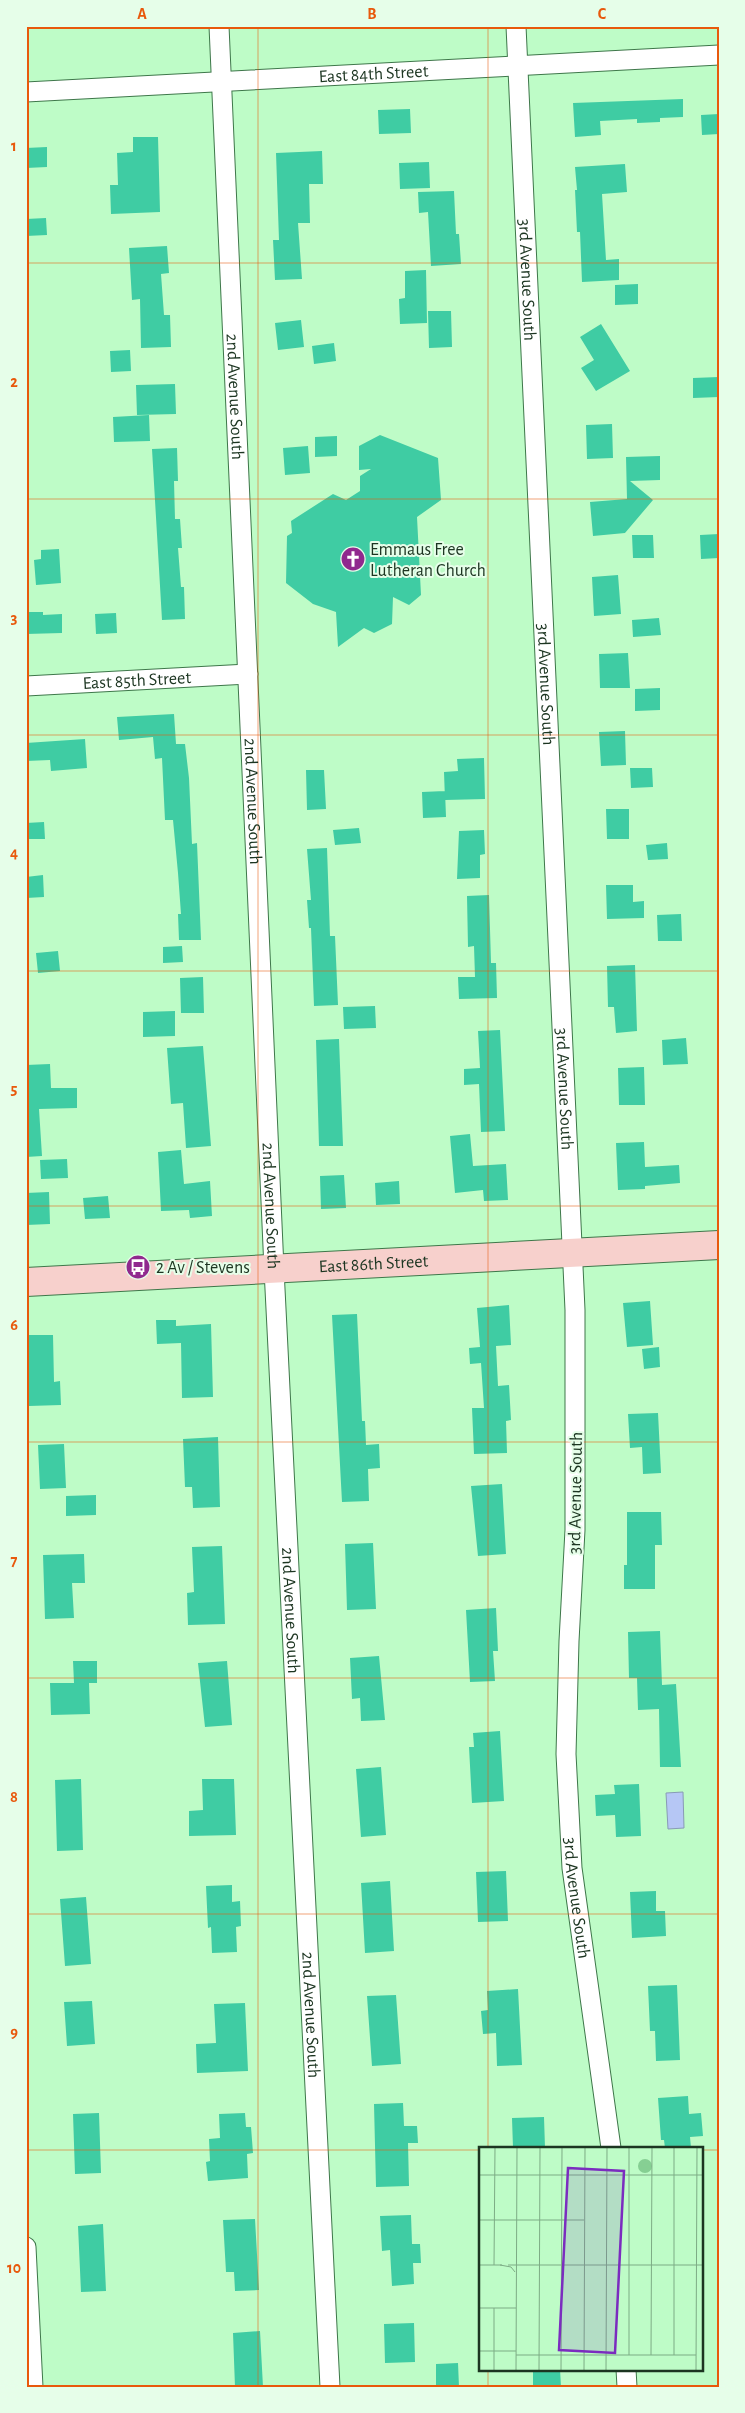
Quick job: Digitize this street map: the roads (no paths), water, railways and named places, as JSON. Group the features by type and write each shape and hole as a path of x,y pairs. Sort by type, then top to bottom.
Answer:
{"street":[{"name":"2nd Avenue South","path":"219,26 274,1269 330,2387"},
{"name":"3rd Avenue South","path":"516,26 572,1253 577,1420 575,1530 569,1641 566,1754 572,1868 611,2147"},
{"name":"East 84th Street","path":"26,92 719,55"},
{"name":"East 85th Street","path":"26,686 248,674"},
{"name":"East 86th Street","path":"26,1282 719,1245"},
{"path":"26,2247 33,2387"},
{"path":"626,2370 627,2387"}],"water":[{"path":"683,1792 684,1828 668,1829 666,1793"}],"place":[{"name":"Emmaus Free Lutheran Church","path":"353,559"},
{"name":"2 Av / Stevens","path":"138,1267"}]}
